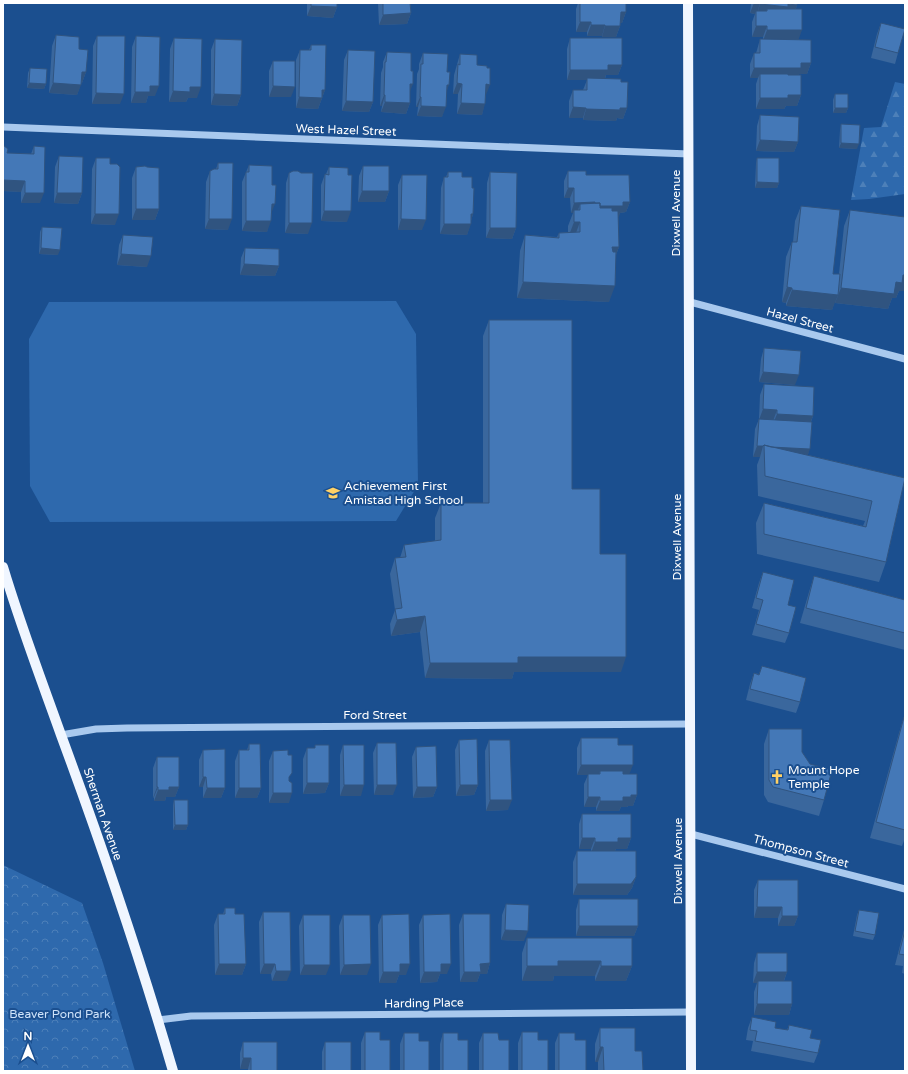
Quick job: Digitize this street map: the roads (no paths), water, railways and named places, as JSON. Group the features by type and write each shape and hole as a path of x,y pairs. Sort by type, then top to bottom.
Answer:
{"main road":[{"name":"Dixwell Avenue","path":"688,3 691,1071"},
{"name":"Sherman Avenue","path":"3,566 32,656 62,735 130,932 173,1071"}],"street":[{"name":"West Hazel Street","path":"3,127 689,154"},
{"name":"Hazel Street","path":"690,302 905,360"},
{"name":"Ford Street","path":"62,735 96,729 127,728 690,724"},
{"name":"Thompson Street","path":"691,834 905,889"},
{"name":"Harding Place","path":"158,1020 191,1016 690,1012"}],"place":[{"name":"Achievement First Amistad High School","path":"333,493"},
{"name":"Mount Hope Temple","path":"777,777"}],"park label":[{"name":"Beaver Pond Park","path":"60,1014"}]}
